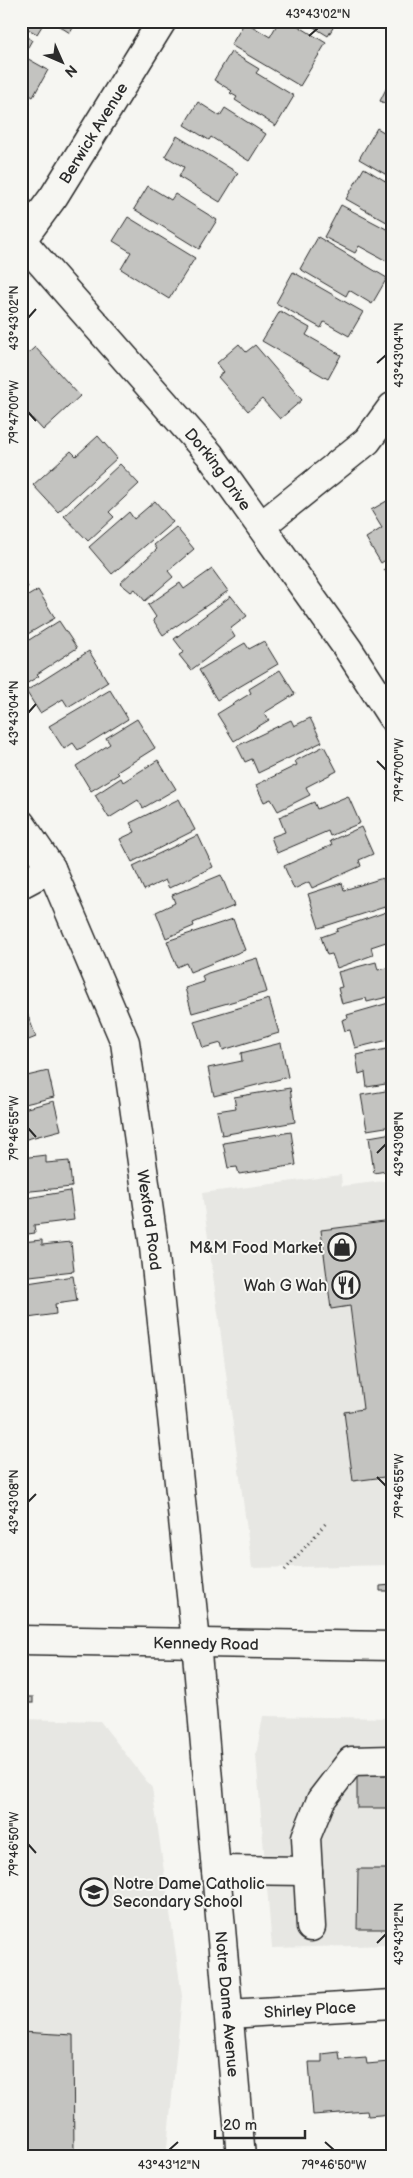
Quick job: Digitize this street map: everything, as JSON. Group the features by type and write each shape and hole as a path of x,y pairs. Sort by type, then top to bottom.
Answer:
{"street":[{"name":"Berwick Avenue","path":"22,241 54,196 162,21"},
{"name":"Dorking Drive","path":"22,241 210,454 348,649 392,717"},
{"path":"260,526 368,441 392,407"},
{"name":"Wexford Road","path":"21,824 51,868 125,1042 153,1240 196,1642"},
{"path":"21,884 51,868"},
{"name":"Kennedy Road","path":"21,1640 392,1646"},
{"name":"Notre Dame Avenue","path":"196,1642 240,2157"},
{"path":"311,1927 306,1837 321,1800 351,1761 392,1760"},
{"path":"216,1870 308,1871"},
{"name":"Shirley Place","path":"229,2014 392,2004"}],"path":[{"path":"286,1570 326,1522"}],"shaded area":[{"path":"341,1175 342,1186 392,1180 392,1565 252,1568 202,1193"},
{"path":"263,1716 392,1718 392,1945 272,1948 256,1755"},
{"name":"Notre Dame Catholic Secondary School","path":"21,1719 100,1721 152,1788 182,1996 166,2157 21,2157"}],"building":[{"path":"21,21 45,21 37,34 21,25"},
{"path":"51,21 77,21 70,33"},
{"path":"279,21 290,21 326,43 300,86 231,45 245,22 270,37"},
{"path":"304,21 337,21 328,36"},
{"path":"21,34 32,40 23,56 48,70 33,97 21,90"},
{"path":"231,52 259,69 256,73 294,96 276,126 235,100 237,97 230,93 232,91 214,80"},
{"path":"387,87 392,89 392,107 380,101"},
{"path":"21,98 30,103 21,118"},
{"path":"198,102 220,116 225,108 266,134 249,161 211,137 209,140 184,125"},
{"path":"377,128 392,137 392,178 359,159"},
{"path":"177,136 238,173 220,202 179,177 184,167 165,156"},
{"path":"364,168 392,185 392,225 346,199"},
{"path":"148,186 171,200 175,194 217,220 199,249 134,209"},
{"path":"341,205 392,232 392,264 359,246 355,253 324,237"},
{"path":"128,217 195,258 169,299 121,269 131,252 113,241"},
{"path":"318,237 387,278 372,304 349,290 346,296 300,269"},
{"path":"293,272 363,312 349,336 324,322 321,328 276,303"},
{"path":"280,311 310,328 306,335 341,355 328,379 262,341"},
{"path":"239,344 246,352 255,345 302,400 280,419 262,399 248,411 218,377 224,372 217,363"},
{"path":"35,347 80,396 43,430 21,406 21,360"},
{"path":"98,436 117,458 58,512 33,485 71,451 76,456"},
{"path":"120,464 139,484 109,512 114,517 88,541 64,516"},
{"path":"392,498 392,556 381,563 366,538 382,528 371,510"},
{"path":"155,501 173,522 112,574 89,547 129,512 134,519"},
{"path":"176,527 194,549 168,571 173,577 145,601 135,589 131,592 120,583 157,549 154,545"},
{"path":"392,564 392,581 384,569"},
{"path":"212,569 228,591 163,635 153,620 156,617 148,605 180,583 184,589"},
{"path":"21,575 28,587 21,590"},
{"path":"38,590 55,618 21,638 21,600"},
{"path":"231,596 247,616 230,629 235,637 191,670 179,655 184,652 174,639"},
{"path":"59,621 77,648 37,674 39,676 21,687 21,645"},
{"path":"264,641 278,664 217,700 199,670 245,643 249,649"},
{"path":"89,651 108,682 68,707 63,699 40,713 26,691"},
{"path":"280,670 295,694 264,713 269,720 234,741 217,714 251,693 249,689"},
{"path":"110,690 128,719 78,750 73,743 64,749 49,726"},
{"path":"310,718 322,742 258,773 252,759 245,762 237,746 291,720 294,726"},
{"path":"137,719 155,748 117,772 119,774 91,791 76,766 110,744 106,738"},
{"path":"324,746 337,771 306,787 310,795 278,811 271,799 264,802 256,785 297,765 295,761"},
{"path":"158,760 176,789 143,808 138,800 109,818 95,795 121,778 123,782"},
{"path":"348,796 360,823 330,836 328,831 277,853 271,837 285,832 279,817 314,802 317,809"},
{"path":"179,799 195,830 132,862 120,839 135,832 130,823"},
{"path":"361,827 373,854 359,860 361,866 312,888 309,882 294,889 284,866 332,845 330,841"},
{"path":"198,835 213,867 169,888 165,880 144,890 133,866"},
{"path":"221,875 234,906 193,923 194,926 166,938 156,912 175,903 172,895"},
{"path":"383,878 391,905 319,928 308,894 342,883 344,890"},
{"path":"392,910 392,940 371,947 373,955 337,968 332,954 327,955 321,937 338,931 337,929"},
{"path":"233,919 245,950 190,972 186,963 177,967 167,941"},
{"path":"257,958 267,992 192,1013 185,988 204,982 202,976 208,973"},
{"path":"376,962 378,970 392,967 392,996 367,1002 366,998 342,1004 338,988 342,987 338,972"},
{"path":"269,999 279,1033 223,1050 221,1043 203,1048 194,1021"},
{"path":"392,1002 392,1039 355,1048 350,1030 345,1031 342,1020 348,1018 347,1015"},
{"path":"27,1013 36,1037 21,1043 21,1015"},
{"path":"281,1043 288,1077 214,1096 208,1068 242,1061 241,1053"},
{"path":"392,1048 392,1083 367,1087 365,1072 359,1074 356,1055"},
{"path":"25,1068 27,1076 48,1071 54,1097 21,1105 21,1069"},
{"path":"290,1088 295,1122 222,1135 217,1111 236,1108 234,1097"},
{"path":"392,1090 392,1126 367,1130 361,1095"},
{"path":"54,1101 61,1130 23,1140 25,1147 21,1148 21,1113 24,1112 23,1109"},
{"path":"291,1132 296,1165 239,1174 237,1167 228,1168 223,1143"},
{"path":"392,1133 392,1170 374,1173 369,1137"},
{"path":"46,1155 46,1163 69,1161 72,1187 21,1192 21,1158"},
{"path":"70,1191 74,1220 34,1225 35,1233 21,1235 21,1199"},
{"path":"392,1221 392,1476 353,1481 344,1412 363,1409 350,1306 331,1309 321,1230"},
{"path":"42,1240 42,1245 71,1242 74,1271 21,1277 21,1242"},
{"path":"73,1276 77,1301 55,1304 56,1314 21,1319 21,1284"},
{"path":"392,1585 392,1591 380,1591 380,1586"},
{"path":"21,1697 33,1697 33,1703 21,1703"},
{"path":"357,1775 392,1775 392,1808 357,1808"},
{"path":"358,1869 392,1869 392,1929 357,1929"},
{"path":"21,2032 73,2035 74,2157 21,2157"},
{"path":"339,2052 340,2060 366,2058 367,2064 389,2062 388,2053 392,2053 392,2114 368,2116 367,2111 313,2115 309,2062 322,2062 322,2054"}],"place":[{"name":"M&M Food Market","path":"342,1247"},
{"name":"Wah G Wah","path":"346,1285"},
{"name":"Notre Dame Catholic Secondary School","path":"94,1892"}]}
